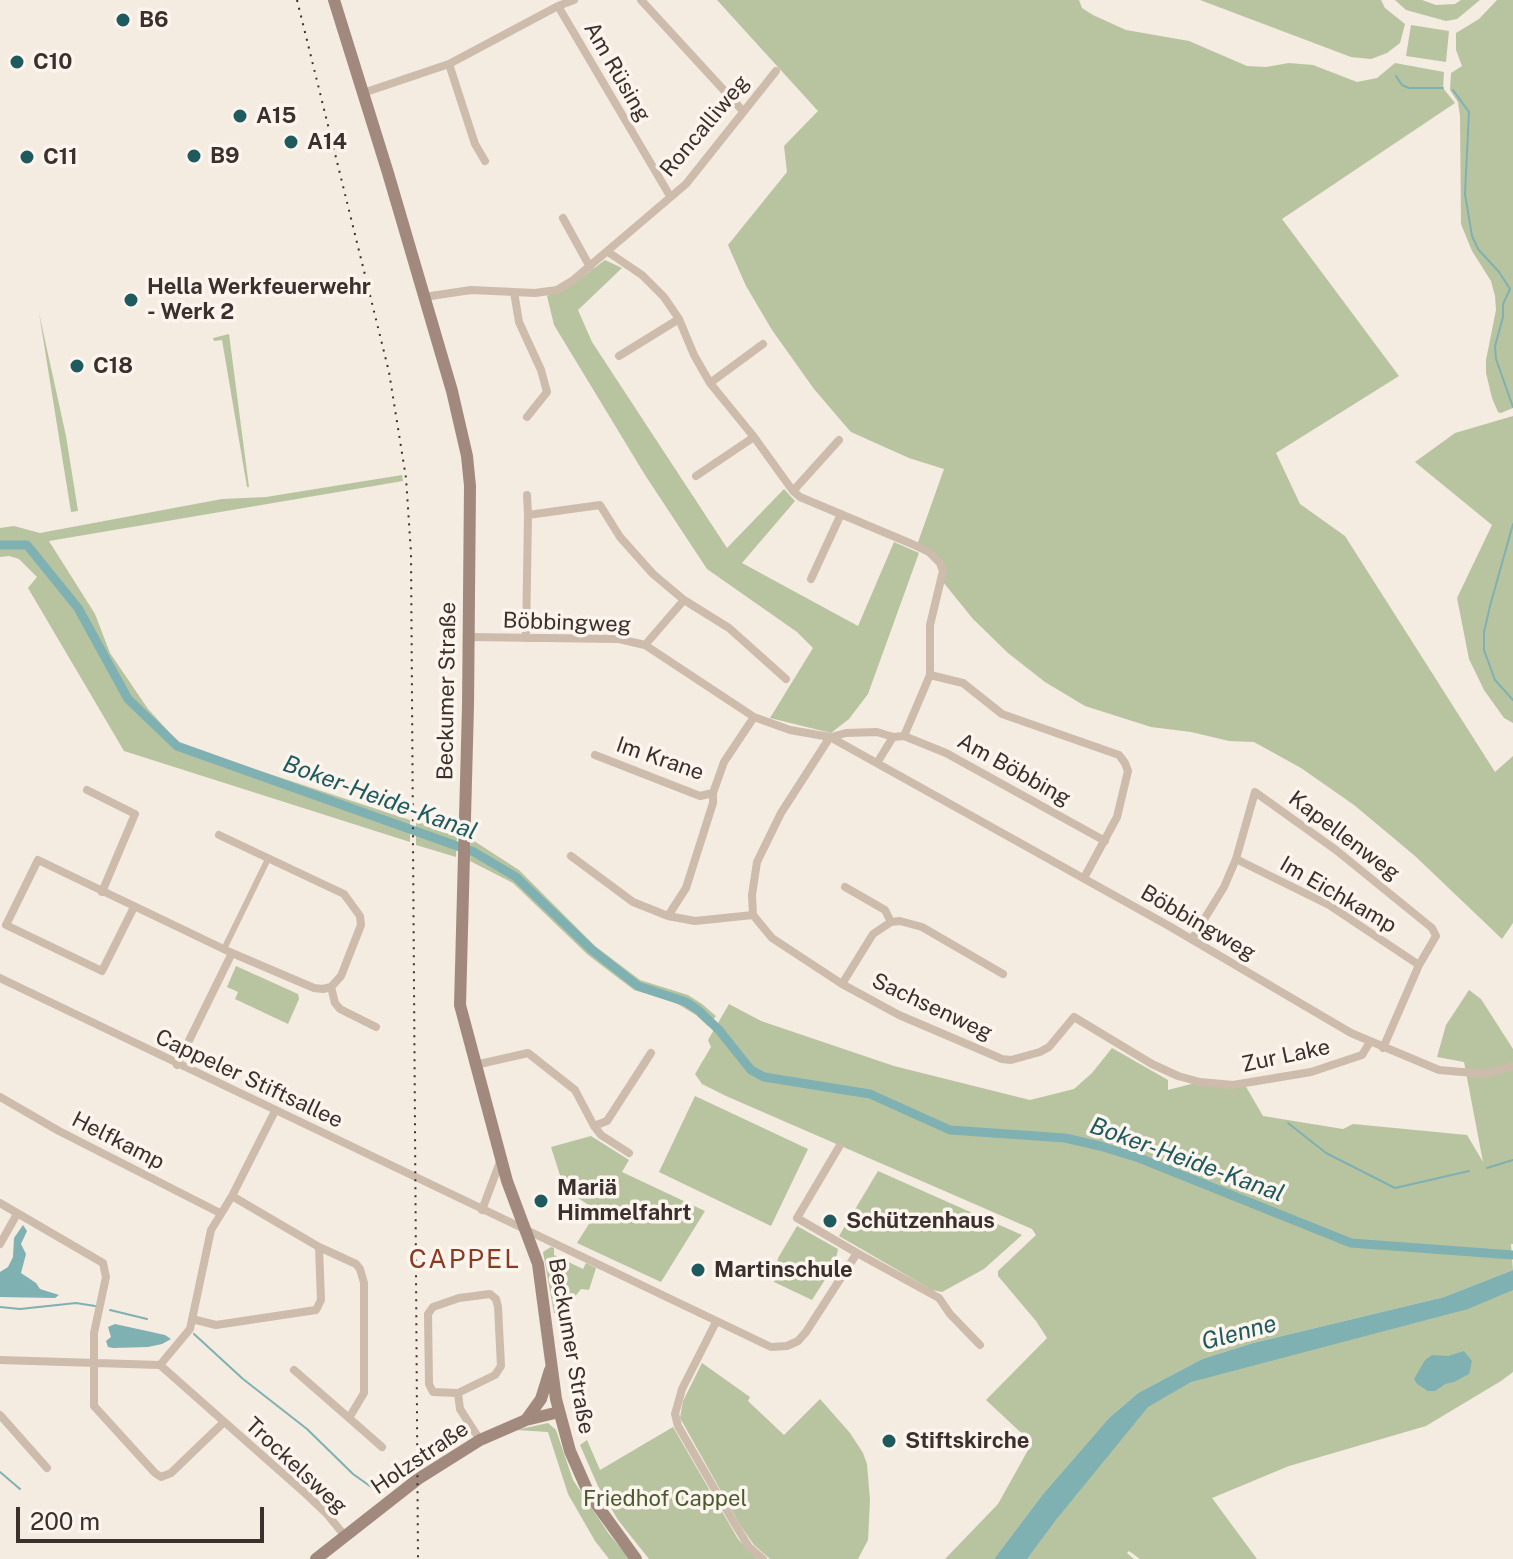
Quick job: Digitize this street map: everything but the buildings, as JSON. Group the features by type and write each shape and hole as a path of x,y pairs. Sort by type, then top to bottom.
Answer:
{"main road":[{"name":"Beckumer Straße","path":"334,0 456,405 467,456 470,486 460,1005 501,1161 538,1264 551,1367 570,1451 589,1494 636,1559"},
{"path":"526,1420 541,1399 551,1367"},
{"name":"Holzstraße","path":"316,1559 418,1479 480,1440 526,1420 559,1412"}],"street":[{"name":"Am Rüsing","path":"363,93 449,64 574,0"},
{"path":"641,0 743,111"},
{"name":"Am Rüsing","path":"558,6 670,196"},
{"path":"449,64 475,144 485,161"},
{"name":"Roncalliweg","path":"424,297 471,290 535,293 557,290 590,267 686,184 776,71"},
{"path":"563,218 590,267"},
{"path":"608,252 642,275 664,297 679,319 710,383 793,491 800,497 929,552 943,571 930,625 930,675 904,736"},
{"path":"514,292 519,322 541,370 547,392 527,417"},
{"path":"619,356 679,319"},
{"path":"710,383 763,344"},
{"path":"696,476 754,437"},
{"path":"793,491 839,440"},
{"path":"526,638 527,495"},
{"path":"528,515 600,505 620,537 653,574 684,600 729,628 786,679"},
{"path":"811,579 841,514"},
{"path":"645,645 684,600"},
{"name":"Böbbingweg","path":"468,637 619,639 645,645 754,717 790,730 830,737 1370,1042 1439,1070 1485,1074 1513,1066"},
{"name":"Am Böbbing","path":"930,675 963,683 1002,714 1119,755 1128,771 1117,817 1084,878"},
{"name":"Im Krane","path":"668,916 686,888 724,762 754,717"},
{"name":"Böbbingweg","path":"830,737 877,732 893,737"},
{"name":"Am Böbbing","path":"893,737 904,736 946,753 1105,841"},
{"path":"571,856 633,902 668,916 695,921 753,915 752,895 757,862 781,813 830,737"},
{"path":"877,763 893,737"},
{"name":"Im Krane","path":"595,755 700,796 713,793"},
{"path":"87,790 135,814 102,892"},
{"name":"Kapellenweg","path":"1192,939 1224,887 1236,859 1255,792 1336,850 1432,928 1436,936 1419,965 1383,1048"},
{"path":"134,907 102,971 6,925 38,860 228,951 314,988 331,987 341,976 360,933 360,916 344,894 219,835"},
{"path":"177,1065 268,859"},
{"name":"Im Eichkamp","path":"1236,859 1329,905 1419,965"},
{"path":"845,887 885,910 891,922"},
{"name":"Sachsenweg","path":"753,915 772,938 842,984 899,1015 1002,1059 1011,1060 1049,1047 1074,1017"},
{"path":"842,984 873,934 891,922 908,922 922,927 1003,974"},
{"name":"Cappeler Stiftsallee","path":"0,978 771,1347 787,1346 798,1341 857,1253"},
{"path":"331,987 340,1009 376,1027"},
{"name":"Zur Lake","path":"1074,1017 1178,1076 1233,1085 1329,1067 1362,1055 1370,1042"},
{"path":"475,1065 528,1053 575,1090 601,1135 629,1153"},
{"path":"594,1126 607,1121 651,1053"},
{"name":"Helfkamp","path":"0,1097 59,1131 220,1213"},
{"path":"0,1360 160,1365 190,1329 211,1230 275,1111"},
{"path":"839,1147 797,1218 939,1298 980,1345"},
{"path":"482,1210 501,1161"},
{"path":"232,1196 360,1269 364,1283 364,1393 349,1418"},
{"path":"0,1203 103,1263 106,1277 94,1333 93,1363"},
{"path":"0,1244 17,1214"},
{"path":"192,1319 216,1325 316,1310 321,1300 319,1247"},
{"path":"490,1294 496,1299 498,1307 501,1366 495,1375 458,1393 433,1392 429,1384 428,1314 433,1307 459,1298 490,1294"},
{"path":"716,1322 682,1389 675,1414 678,1426 736,1526 749,1547 763,1559"},
{"name":"Trockelsweg","path":"93,1363 94,1406 161,1477 171,1473 223,1423"},
{"name":"Trockelsweg","path":"160,1365 306,1494 345,1536"},
{"path":"294,1370 382,1447"},
{"path":"458,1393 460,1409 480,1440"},
{"path":"0,1415 47,1468"}],"green space":[{"path":"717,0 1079,0 1082,8 1126,30 1189,41 1247,66 1313,65 1357,82 1377,78 1395,63 1444,72 1443,88 1455,103 1282,219 1399,376 1276,453 1300,504 1345,536 1495,772 1513,756 1513,923 1502,939 1415,856 1354,805 1301,768 1254,742 1229,741 1151,727 1085,706 1045,682 1008,653 973,619 943,582 940,563 917,545 944,469 909,458 851,432 814,389 772,330 746,286 728,245 787,172 784,146 818,111"},
{"path":"1200,0 1381,0 1385,8 1405,24 1400,43 1387,53 1371,59 1351,57"},
{"path":"1395,0 1422,0 1436,5 1480,0 1457,19 1446,21 1406,10"},
{"path":"1497,0 1513,0 1513,408 1501,413 1492,398 1486,373 1496,310 1495,296 1491,281 1472,251 1461,224 1460,116 1458,102 1450,90 1451,73 1462,66 1456,50 1456,33 1479,19"},
{"path":"1411,25 1449,31 1446,62 1406,56"},
{"path":"605,260 622,268 578,310 592,342 727,548 784,489 795,501 742,563 858,626 894,542 919,553 868,694 849,719 831,733 770,718 813,648 797,632 707,569 645,475 554,325 547,296 573,284"},
{"path":"39,313 66,436 78,511 71,512"},
{"path":"229,334 249,487 222,340 214,341 213,338"},
{"path":"1513,416 1513,723 1504,718 1484,690 1469,659 1457,598 1492,525 1415,462 1455,433"},
{"path":"402,475 403,481 49,541 95,614 110,653 148,709 181,745 410,820 410,842 124,751 28,588 37,577 19,559 0,557 0,528 14,526 40,533 222,499 266,497"},
{"path":"416,821 457,835 456,857 416,845"},
{"path":"471,839 519,870 595,946 640,980 688,995 716,1016 708,1026 676,1003 634,990 588,955 513,883 470,861"},
{"path":"236,966 298,994 299,999 288,1024 235,999 238,992 227,987"},
{"path":"1469,990 1481,999 1513,1049 1513,1270 1444,1297 1253,1343 1202,1359 1138,1393 1109,1418 1043,1494 994,1559 945,1559 998,1504 1032,1443 986,1400 1047,1338 998,1276 998,1271 1036,1235 1032,1229 726,1096 702,1084 695,1074 711,1047 708,1040 729,1004 761,1021 894,1066 1030,1100 1074,1089 1112,1048 1168,1080 1168,1090 1191,1084 1245,1085 1263,1116 1343,1129 1353,1124 1467,1135 1483,1162 1464,1062 1437,1057 1446,1025"},
{"path":"695,1096 808,1149 771,1226 659,1172"},
{"path":"591,1136 629,1160 622,1172 705,1211 661,1282 577,1243 597,1211 564,1188 551,1147"},
{"path":"878,1171 1022,1235 984,1269 942,1292 932,1290 839,1236"},
{"path":"797,1226 838,1249 835,1264 812,1300 774,1282 778,1258"},
{"path":"554,1248 554,1255 583,1269 586,1263 596,1268 589,1290 581,1289 565,1313 554,1313 543,1252"},
{"path":"1513,1282 1513,1372 1501,1381 1426,1426 1289,1466 1212,1498 1257,1559 1140,1559 1129,1551 1127,1553 1134,1559 999,1559 1161,1389"},
{"path":"702,1363 750,1397 748,1401 784,1435 820,1399 850,1433 867,1464 870,1500 868,1540 858,1559 770,1559 754,1545 680,1418 683,1401"},
{"path":"548,1423 556,1430 573,1480 609,1534 630,1559 609,1559 595,1541 568,1494 548,1432 516,1430"},
{"name":"Friedhof Cappel","path":"673,1427 738,1539 757,1559 649,1559 618,1520 598,1486 580,1445 587,1440 600,1470"}],"water":[{"path":"23,1225 27,1231 21,1244 26,1254 21,1273 40,1289 59,1295 55,1298 0,1297 0,1272 8,1267 13,1257 14,1238"},
{"path":"1513,1270 1513,1290 1468,1309 1191,1382 1148,1407 1027,1559 994,1559 1043,1494 1109,1418 1138,1393 1202,1359 1253,1343 1444,1297"},
{"path":"115,1324 171,1339 148,1347 108,1347 106,1341 111,1337 108,1327"},
{"path":"1464,1351 1472,1361 1469,1374 1435,1391 1428,1391 1417,1384 1414,1379 1425,1360 1432,1355 1448,1356"}],"waterway":[{"path":"1396,76 1402,85 1409,88 1443,88"},
{"path":"1453,90 1469,112 1465,194 1472,236 1478,249 1510,289 1503,304 1503,317 1495,346 1496,359 1513,407"},
{"path":"1513,524 1484,632 1484,650 1495,680 1513,700"},
{"name":"Boker-Heide-Kanal","path":"0,545 27,545 78,608 128,699 177,746 474,852 516,877 592,950 638,986 686,1002 698,1010 719,1030 751,1070 764,1077 870,1094 950,1130 1065,1138 1100,1146 1139,1158 1351,1243 1513,1255"},
{"path":"1288,1123 1326,1153 1395,1188 1469,1171"},
{"path":"1487,1168 1513,1160"},
{"path":"0,1307 20,1309 76,1303 95,1306"},
{"path":"110,1310 147,1319"},
{"path":"194,1334 374,1489"},
{"path":"0,1472 20,1489"}],"railway":[{"path":"297,0 389,372 406,478 411,553 418,1559"}],"place":[{"name":"B6","path":"123,20"},
{"name":"C10","path":"17,62"},
{"name":"A15","path":"240,116"},
{"name":"A14","path":"291,142"},
{"name":"B9","path":"194,156"},
{"name":"C11","path":"27,157"},
{"name":"Hella Werkfeuerwehr - Werk 2","path":"131,300"},
{"name":"C18","path":"77,366"},
{"name":"Mariä Himmelfahrt","path":"541,1201"},
{"name":"Schützenhaus","path":"830,1221"},
{"name":"Martinschule","path":"698,1270"},
{"name":"Stiftskirche","path":"889,1441"}],"district":[{"name":"CAPPEL","path":"465,1260"}],"water label":[{"name":"Glenne","path":"1239,1333"}]}
